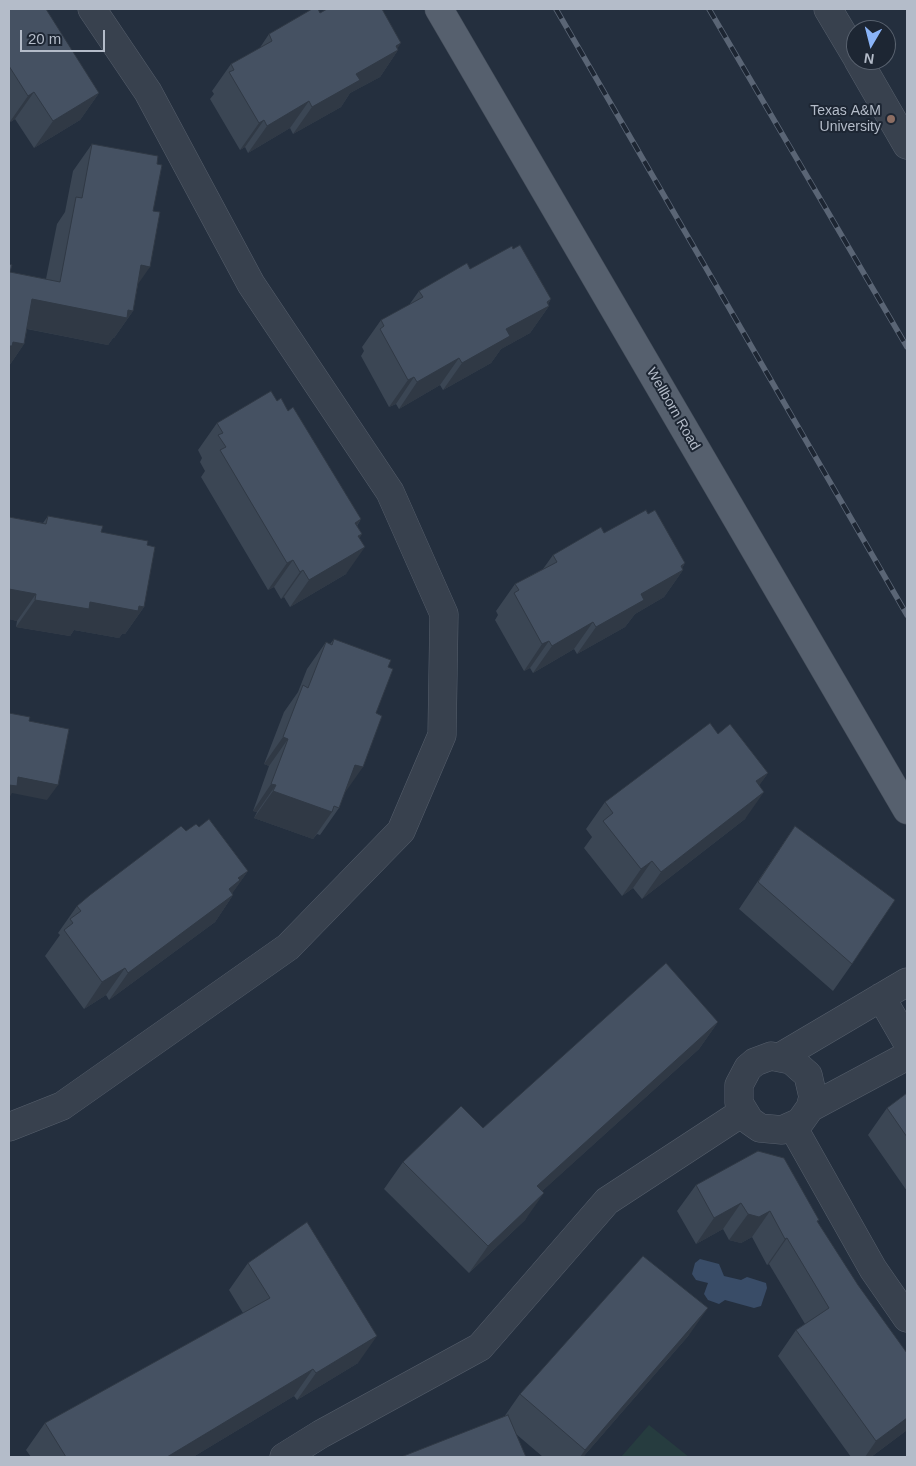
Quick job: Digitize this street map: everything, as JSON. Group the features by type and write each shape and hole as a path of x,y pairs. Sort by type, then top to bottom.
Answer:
{"main road":[{"name":"Wellborn Road","path":"440,9 907,810"}],"street":[{"path":"9,1127 62,1106 288,947 401,832 442,735 444,614 390,492 251,284 148,92 92,9"},
{"path":"828,9 846,39"},
{"path":"864,70 907,145"},
{"path":"780,1056 907,982"},
{"path":"881,997 907,1042"},
{"path":"907,1056 802,1118 782,1130 760,1128 743,1112 738,1094 743,1076 755,1062 771,1056 780,1056 791,1060 808,1075 813,1091 802,1118 873,1269 907,1318"},
{"path":"284,1457 320,1434 480,1347 607,1201 743,1112"}],"green space":[{"path":"649,1425 689,1457 621,1457"}],"water":[{"path":"700,1259 719,1264 724,1276 741,1280 747,1277 766,1283 767,1288 761,1306 754,1308 725,1300 719,1304 708,1300 704,1294 708,1283 696,1280 692,1274 695,1263"}],"building":[{"path":"9,9 46,9 99,93 53,121 34,92 28,96 9,66"},
{"path":"312,9 318,9 320,13 327,9 382,9 401,43 396,46 398,50 356,74 360,80 312,107 309,101 267,126 264,120 259,123 229,72 234,70 231,64 272,41 269,34"},
{"path":"92,144 158,156 157,164 162,165 153,211 160,212 150,267 141,265 133,311 128,310 127,318 32,299 24,344 13,342 12,346 9,346 9,264 12,265 10,272 60,282 76,197 82,198"},
{"path":"520,245 551,299 547,302 549,306 506,329 510,336 462,363 459,358 417,382 414,377 408,380 380,329 384,326 381,320 423,297 419,291 467,263 470,269 512,246 513,249"},
{"path":"271,391 277,401 281,398 288,411 293,407 361,519 355,523 362,534 358,536 365,547 309,580 303,570 300,572 293,560 287,563 220,450 226,447 218,435 223,433 217,423"},
{"path":"646,510 648,514 655,510 685,563 681,566 683,570 641,594 644,600 596,627 593,622 552,646 549,641 542,644 514,593 519,590 515,584 557,562 553,555 601,527 604,533"},
{"path":"48,516 103,526 101,532 148,541 147,545 155,547 144,607 139,606 138,611 90,602 89,609 35,600 36,594 9,589 9,517 46,524"},
{"path":"334,639 391,660 388,667 393,669 376,713 382,716 363,767 355,765 339,808 334,806 332,812 273,791 276,785 271,784 288,739 283,737 303,685 308,688 326,642 332,645"},
{"path":"9,713 30,717 29,721 69,729 58,785 18,777 17,786 9,785"},
{"path":"710,723 718,734 730,724 768,773 756,781 764,792 661,872 652,861 641,869 603,821 613,813 605,802"},
{"path":"209,819 248,871 238,878 240,880 229,889 233,895 128,973 125,968 102,982 64,930 73,923 70,919 81,911 77,906 181,826 186,831 196,824 199,827"},
{"path":"795,826 895,900 852,964 758,882"},
{"path":"666,963 718,1022 537,1186 544,1193 488,1246 403,1162 461,1106 483,1128"},
{"path":"907,1093 907,1137 887,1108"},
{"path":"758,1151 784,1158 819,1220 817,1221 858,1285 907,1353 907,1418 876,1441 796,1330 829,1308 787,1238 785,1239 770,1211 759,1217 748,1214 741,1203 714,1218 696,1185"},
{"path":"307,1222 377,1336 316,1373 313,1369 167,1457 66,1457 45,1423 270,1298 248,1263"},
{"path":"643,1256 708,1308 585,1450 520,1394"},
{"path":"508,1415 526,1457 401,1457"}],"railway":[{"path":"556,9 907,615"},
{"path":"709,9 907,347"}],"place":[{"name":"Texas A&M University","path":"891,119"}]}
